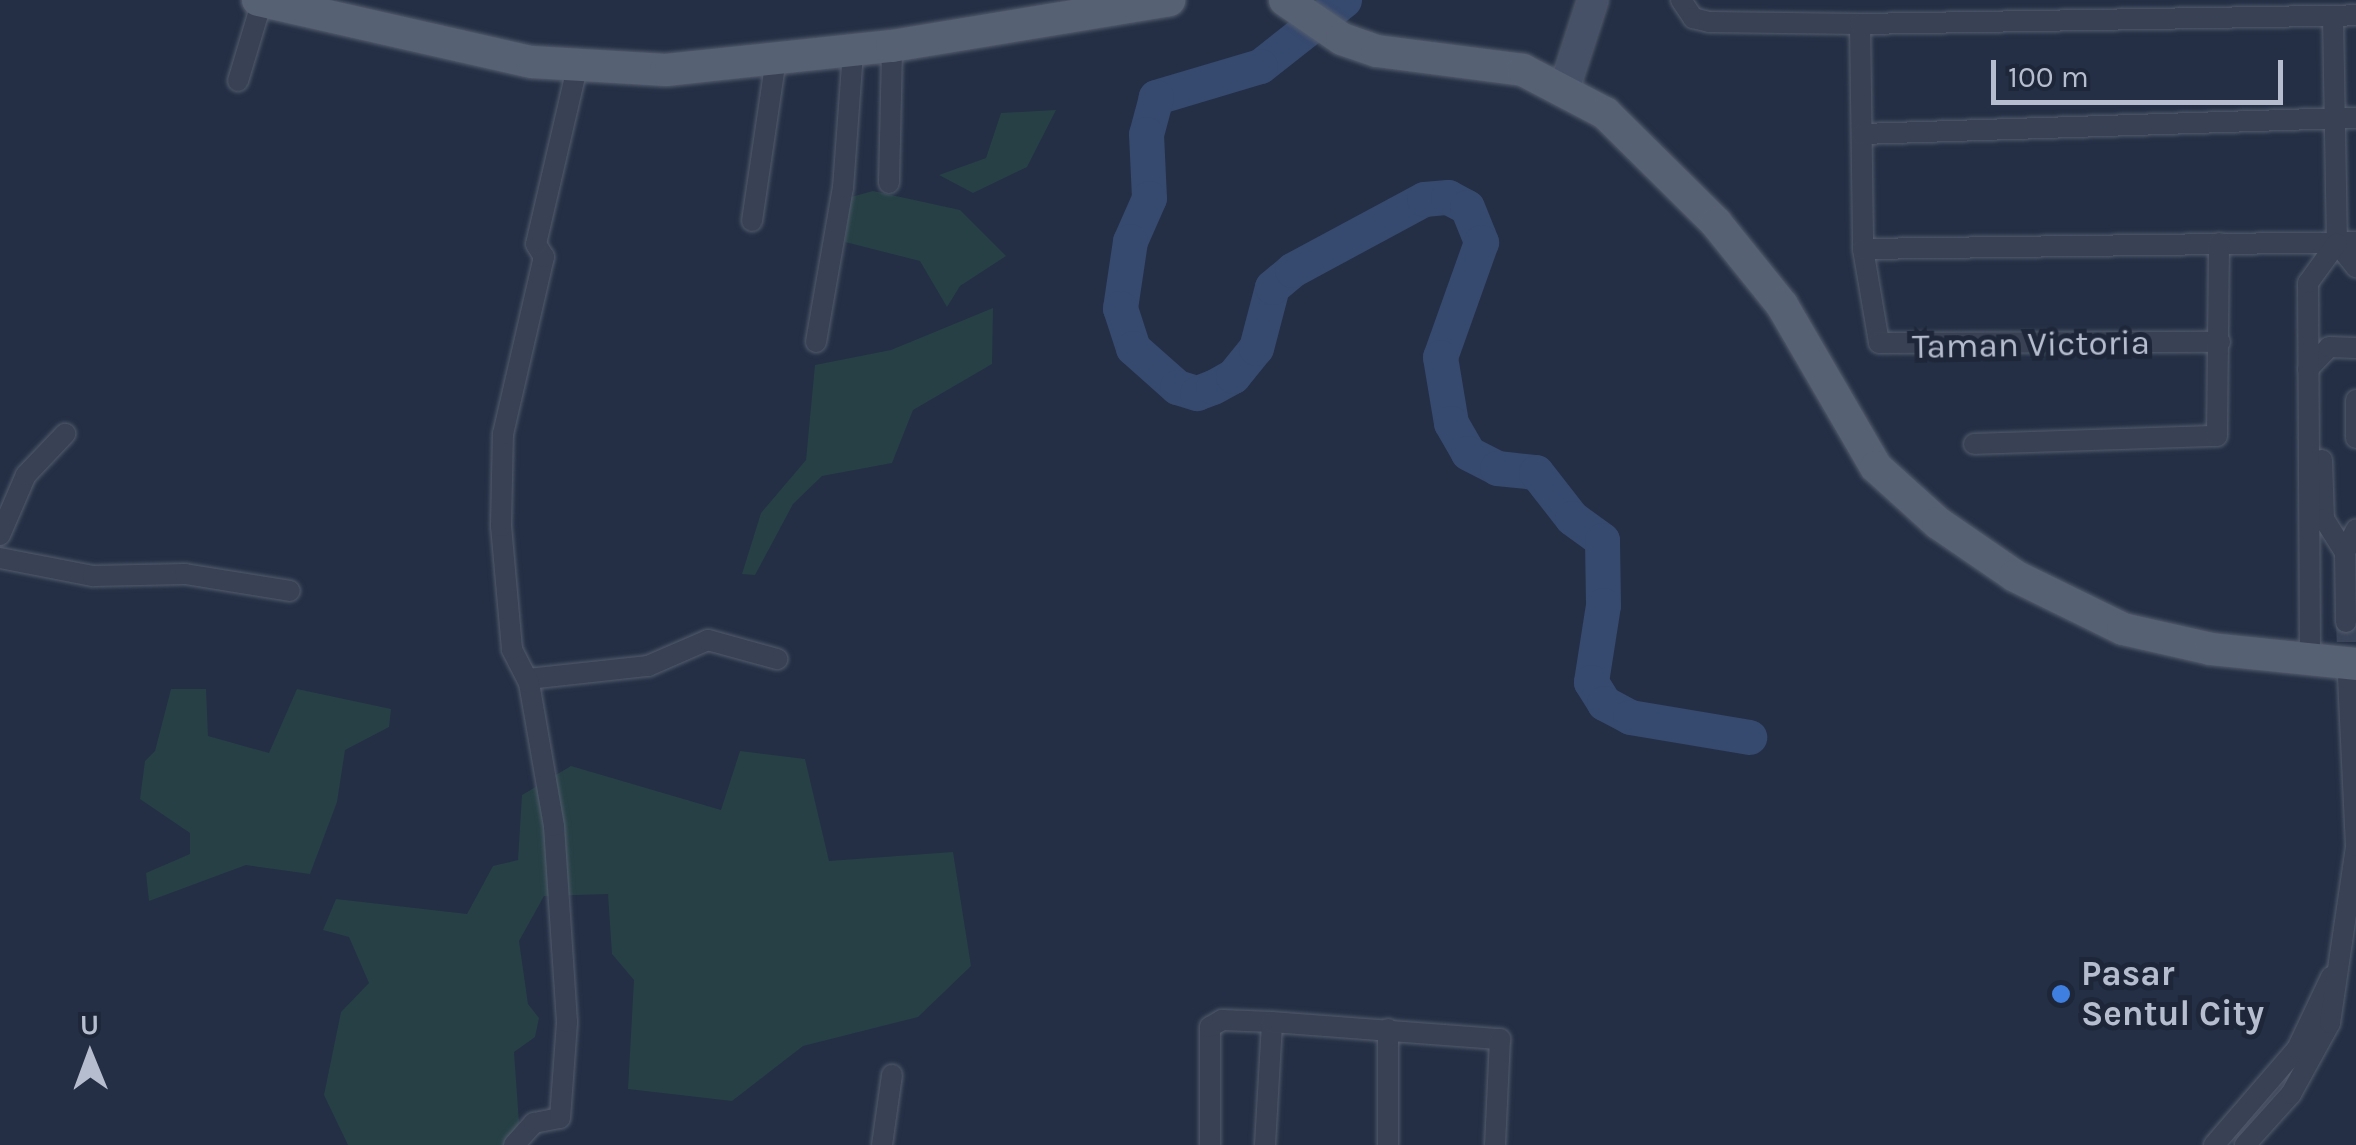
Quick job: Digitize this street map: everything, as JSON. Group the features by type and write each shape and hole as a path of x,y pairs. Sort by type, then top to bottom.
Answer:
{"main road":[{"path":"260,1 358,12 576,68 666,70 892,46 1169,0"},
{"path":"1286,0 1342,39 1376,51 1508,67 1564,89 1646,149 1716,223 1782,305 1876,467 1938,523 2015,576 2108,623 2211,649 2310,658 2352,672"}],"street":[{"path":"1564,89 1593,0"},
{"path":"1681,0 1693,18 1709,22 1860,24 2256,8 2333,16 2356,14"},
{"path":"238,80 260,1"},
{"path":"2333,16 2346,118 2346,243 2356,267"},
{"name":"Taman Victoria","path":"1860,24 1863,250 1874,334 1887,348 2220,342"},
{"path":"890,183 892,46"},
{"path":"816,342 843,188 853,51"},
{"path":"752,220 776,59"},
{"path":"514,1145 534,1123 560,1118 568,1068 554,826 528,679 513,655 502,558 503,434 544,257 536,244 576,68"},
{"path":"1862,134 2346,118"},
{"path":"1974,444 2217,436 2219,243"},
{"path":"1863,250 2346,243"},
{"path":"2310,658 2308,283 2346,243"},
{"path":"2308,376 2329,348 2356,348"},
{"path":"2308,376 2318,400 2324,519 2345,552"},
{"path":"2356,400 2356,438"},
{"path":"0,535 26,475 65,434"},
{"path":"2346,622 2345,552 2356,529"},
{"path":"0,558 94,576 185,574 290,591"},
{"path":"528,679 648,666 708,640 777,660"},
{"path":"2245,1145 2292,1094 2325,1038 2347,939 2356,846 2352,672"},
{"path":"2214,1145 2297,1049 2347,939"},
{"path":"1210,1145 1210,1027 1222,1020 1500,1038 1496,1145"},
{"path":"1265,1145 1272,1022"},
{"path":"1388,1029 1388,1145"},
{"path":"882,1145 892,1076"}],"green space":[{"path":"1056,110 1027,167 973,193 939,175 986,158 1001,113"},
{"path":"873,191 960,210 1006,256 960,286 947,307 920,261 845,242 851,197"},
{"path":"993,308 992,364 913,410 892,463 822,476 793,504 755,575 742,574 761,513 806,460 815,365 891,350"},
{"path":"171,689 206,689 208,736 269,753 297,689 391,709 389,727 345,750 337,802 310,874 246,865 149,901 146,873 190,854 190,833 140,799 145,761 155,751"},
{"path":"740,751 805,759 829,861 953,852 971,966 918,1017 803,1046 732,1101 628,1089 634,980 612,954 608,894 544,896 519,941 528,1004 539,1018 535,1037 514,1052 519,1123 506,1145 348,1145 324,1095 341,1012 369,983 349,937 323,930 336,899 467,914 493,866 518,860 522,795 571,766 721,810"}],"waterway":[{"path":"1344,0 1260,66 1156,97 1146,134 1149,198 1130,241 1120,308 1133,348 1177,387 1197,393 1213,387 1233,376 1256,348 1272,287 1292,270 1424,199 1448,197 1467,207 1481,242 1440,357 1451,423 1468,453 1497,468 1536,472 1572,518 1602,540 1603,605 1591,682 1604,703 1630,717 1749,737"}],"tunnel":[{"path":"2346,622 2348,672"}],"place":[{"name":"Pasar Sentul City","path":"2061,994"}]}
